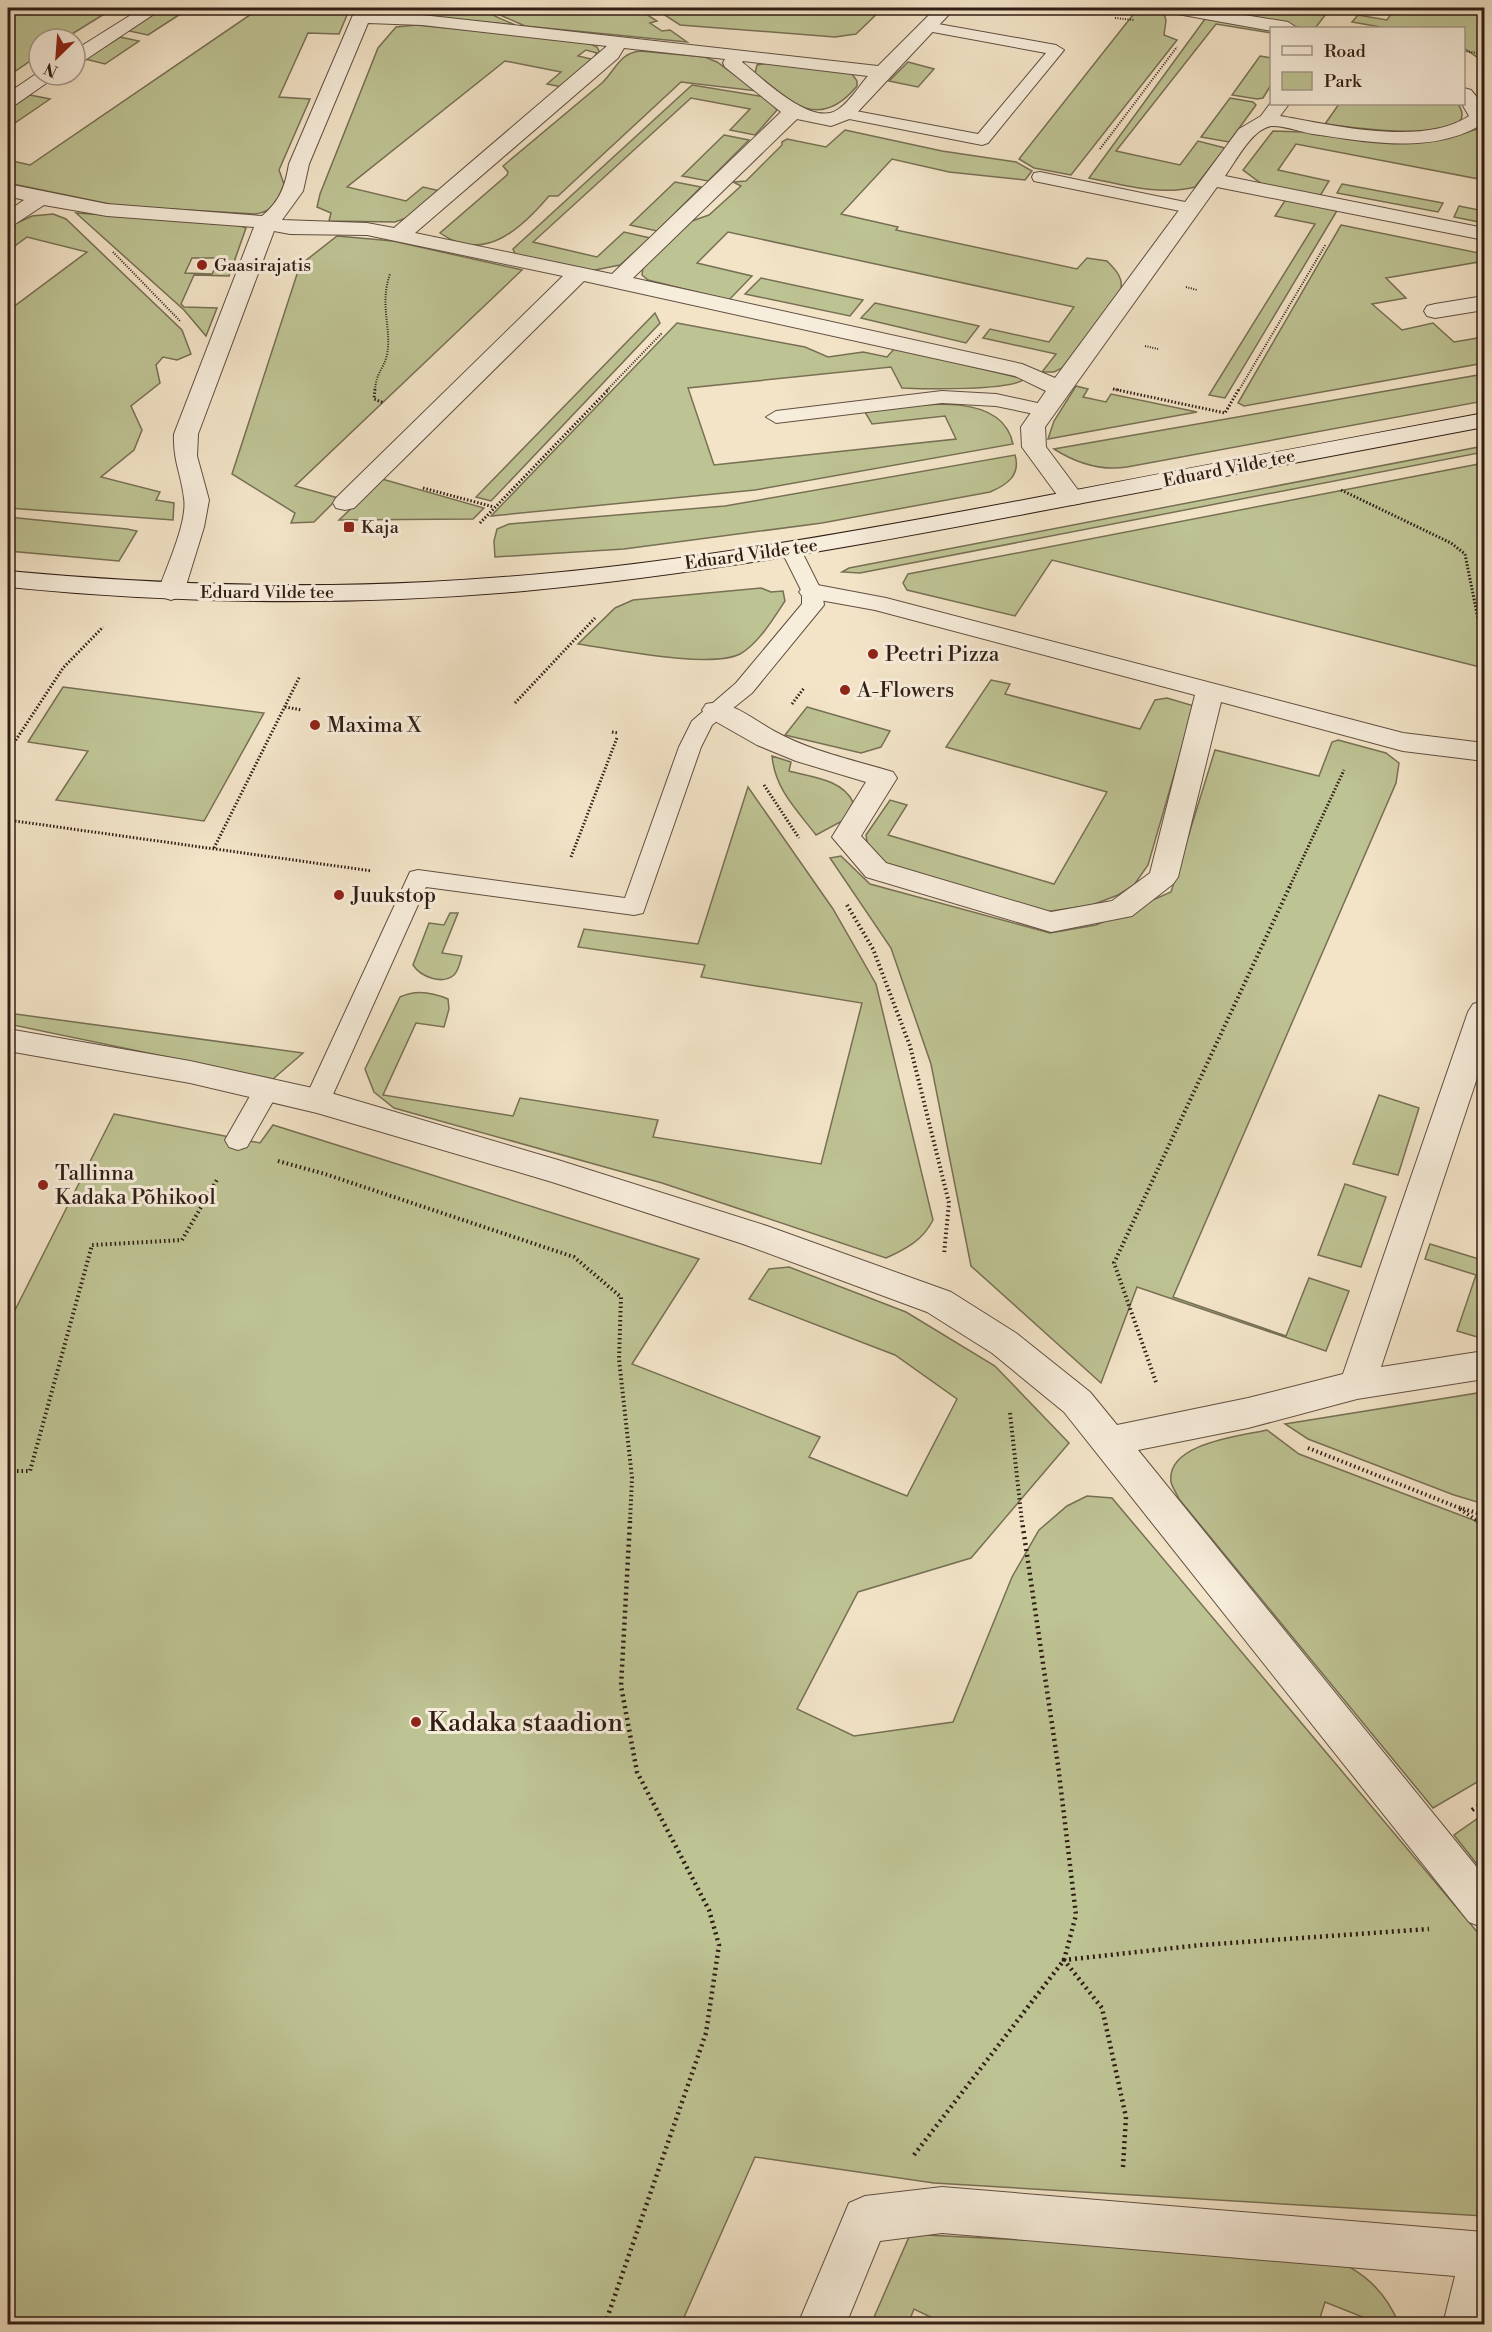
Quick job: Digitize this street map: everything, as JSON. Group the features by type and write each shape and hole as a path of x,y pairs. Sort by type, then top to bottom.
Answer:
{"street":[{"path":"87,50 154,8"},
{"path":"738,54 732,63 793,112 831,120 845,114 882,72 946,8"},
{"path":"1172,8 1282,27"},
{"path":"171,592 192,527 197,500 185,456 186,434 266,223 287,206 297,182 299,164 363,13 882,72"},
{"path":"399,235 611,54 619,42"},
{"path":"8,101 30,87"},
{"path":"1072,498 1034,447 1033,427 1246,133 1274,112 1314,128 1429,136 1461,130 1479,119 1480,113 1465,95"},
{"path":"617,281 793,112"},
{"path":"1213,180 1485,234"},
{"path":"8,190 107,210 246,219 290,228 367,230 399,235 1022,371 1063,384"},
{"path":"8,220 49,200"},
{"path":"345,503 577,275"},
{"path":"1435,311 1485,303"},
{"name":"Eduard Vilde tee","path":"8,579 120,590 338,593 491,585 597,574 791,550 1485,420"},
{"path":"812,592 877,603 1403,742 1485,752"},
{"path":"716,710 786,747 883,778 846,837 876,870 1051,922 1121,909 1163,877 1210,691"},
{"path":"1357,1385 1485,1012"},
{"path":"8,1040 190,1072 317,1101 558,1172 744,1231 939,1302 1004,1343 1077,1402 1485,1908"},
{"path":"1110,1441 1248,1413 1357,1385 1485,1365"},
{"path":"822,2325 865,2219 942,2210 1484,2255 1467,2325"}],"lane":[{"path":"845,114 982,140 1056,50 927,27"},
{"path":"1040,177 1190,208"},
{"path":"776,417 942,397 996,400 1044,410"},
{"path":"317,1101 418,878 634,907 690,747 703,721 744,688 813,605 812,592 791,550"},
{"path":"236,1145 267,1089"}],"path":[{"path":"1115,18 1129,20"},
{"path":"1074,184 1181,42"},
{"path":"49,200 139,276 183,324"},
{"path":"1063,384 1225,413 1348,207"},
{"path":"399,235 394,265 384,291 387,355 376,376 374,399 429,420"},
{"path":"1192,288 1197,290"},
{"path":"480,523 695,298"},
{"path":"1145,346 1158,349"},
{"path":"374,474 495,507"},
{"path":"1335,488 1451,543 1465,554 1485,649"},
{"path":"515,703 596,618"},
{"path":"8,752 63,668 101,632 105,624"},
{"path":"214,848 300,676"},
{"path":"1478,714 1485,685"},
{"path":"285,707 302,710"},
{"path":"1172,1428 1114,1263 1362,731"},
{"path":"612,732 618,733"},
{"path":"758,776 800,840"},
{"path":"8,820 418,878"},
{"path":"842,896 873,949 910,1046 950,1203 939,1302"},
{"path":"8,1471 30,1471 92,1245 182,1240 236,1145 574,1257 621,1297 619,1359 632,1478 621,1686 637,1772 709,1910 719,1945 706,2032 605,2325"},
{"path":"865,2219 1064,1960 1076,1916 1058,1765 1017,1486 1004,1343"},
{"path":"1248,1413 1300,1445 1457,1507 1485,1515"},
{"path":"1457,1507 1485,1526"},
{"path":"1064,1960 1225,1943 1426,1928 1436,1932"},
{"path":"1064,1960 1102,2008 1126,2117 1119,2225"}],"green space":[{"path":"8,8 114,8 83,27 27,27 27,63 8,76"},
{"path":"260,8 350,8 339,34 308,33 279,97 310,99 279,170 284,184 271,208 255,214 119,206 8,183 8,160 30,165"},
{"path":"477,8 515,25 403,14 403,11"},
{"path":"484,8 626,8 634,13 643,12 657,21 650,23 662,31 670,30 687,42 525,26"},
{"path":"654,8 883,8 856,34 835,37 680,25"},
{"path":"1121,8 1144,8 1164,14 1166,20 1164,35 1177,40 1071,175 1034,168 1019,159 1136,11"},
{"path":"1192,8 1322,8 1326,14 1316,27 1298,27"},
{"path":"1395,8 1484,8 1484,62 1465,49 1465,27 1380,27 1352,22 1358,15 1387,20"},
{"path":"162,9 182,13 148,35 129,31"},
{"path":"1205,19 1220,19 1270,28 1270,33 1216,24 1116,151 1180,165 1198,141 1225,148 1195,187 1155,190 1089,178"},
{"path":"416,25 584,41 597,47 601,55 595,56 597,53 586,50 578,56 595,60 562,87 547,84 561,72 505,61 347,187 406,201 423,187 440,191 409,217 395,222 329,221 331,213 317,207 320,194 378,48 396,27"},
{"path":"120,37 139,41 105,64 87,58"},
{"path":"640,51 705,57 717,62 757,91 681,82 558,196 549,196 514,230 486,244 472,245 456,242 440,233 507,175 508,172 503,166 602,83 623,58"},
{"path":"1260,56 1270,58 1270,87 1263,98 1232,95"},
{"path":"908,62 934,69 918,87 889,81"},
{"path":"769,63 841,71 852,74 857,81 857,86 843,100 831,107 818,110 806,108 793,103 755,73 757,65"},
{"path":"692,85 766,97 777,110 755,135 730,130 750,109 691,98 533,242 597,257 624,232 650,238 620,265 590,271 515,254 513,249"},
{"path":"30,95 50,99 12,125 8,124 8,110"},
{"path":"1230,98 1253,102 1256,105 1229,142 1201,137"},
{"path":"1338,105 1458,105 1462,118 1452,126 1434,130 1382,130 1325,124"},
{"path":"1484,129 1484,180 1296,144 1278,170 1329,181 1320,196 1262,184 1243,170 1273,131 1452,137"},
{"path":"845,130 942,151 1016,162 1032,171 1025,180 949,172 892,159 841,214 898,227 896,230 1077,269 1087,258 1107,261 1120,278 1120,291 1062,368 1054,372 1042,372 1056,354 983,338 990,329 1049,342 1074,307 728,232 697,263 752,276 729,300 648,280 642,275 643,267 689,222 709,215 741,186 733,182 746,181 782,145 782,142 787,139 826,147"},
{"path":"724,135 749,140 708,181 682,176"},
{"path":"675,182 701,187 657,231 630,225"},
{"path":"1342,184 1443,203 1438,212 1337,193"},
{"path":"1286,199 1338,209 1225,398 1209,395 1315,224 1275,216"},
{"path":"1459,206 1484,211 1484,223 1454,217"},
{"path":"76,213 233,223 246,228 234,262 218,262 219,258 192,258 185,273 212,274 216,266 232,267 229,276 194,275 181,304 184,307 217,308 206,336 184,310"},
{"path":"53,214 66,219 182,330 191,354 177,360 163,357 156,365 160,383 131,406 142,430 134,450 101,477 160,492 156,500 174,503 173,520 8,508 8,311 87,252 27,237 8,251 8,227 32,216"},
{"path":"1341,225 1484,254 1484,261 1386,278 1406,298 1372,304 1402,330 1433,323 1454,342 1484,337 1484,363 1244,406 1238,403"},
{"path":"337,236 393,241 522,270 295,486 338,498 314,522 291,523 295,513 232,474 300,265"},
{"path":"761,278 863,300 850,316 745,294"},
{"path":"875,303 979,326 966,343 861,318"},
{"path":"655,313 660,323 491,501 476,497"},
{"path":"677,323 805,347 828,357 863,352 887,357 895,348 1024,379 1003,386 947,389 902,388 891,367 688,388 714,465 956,439 945,416 872,424 865,412 927,405 950,404 972,407 991,414 1005,426 1013,444 755,490 491,516"},
{"path":"1484,374 1484,401 1127,467 1108,468 1089,465 1054,449"},
{"path":"1076,386 1088,389 1083,397 1106,402 1111,394 1197,412 1048,439 1054,421"},
{"path":"1484,446 1484,452 860,573 842,572 849,568"},
{"path":"1015,455 1014,474 1002,486 990,492 822,523 624,549 495,557 494,541 497,529 509,524 725,506"},
{"path":"1484,463 1484,668 1052,560 1015,616 907,590 903,583 908,574"},
{"path":"382,479 484,508 473,519 339,520"},
{"path":"8,517 137,531 119,561 8,551"},
{"path":"761,588 771,592 783,591 785,601 771,623 747,650 740,654 726,658 685,659 578,644 615,608 633,600"},
{"path":"991,680 1010,684 1005,694 1140,729 1155,700 1167,698 1194,706 1148,865 1134,885 1118,895 1092,905 1045,912 882,862 868,848 866,835 890,800 907,805 888,835 1054,884 1107,792 946,747"},
{"path":"63,687 264,713 204,821 56,800 88,751 28,742"},
{"path":"807,707 890,731 881,747 861,753 785,735"},
{"path":"1338,740 1386,753 1399,763 1396,783 1173,1297 1286,1336 1309,1278 1349,1291 1326,1351 1137,1287 1101,1383 971,1266 931,1064 891,948 830,858 841,856 870,884 1050,933 1096,925 1171,892 1215,750 1319,776 1332,742"},
{"path":"772,756 791,762 789,771 825,780 848,794 853,802 844,820 816,835 782,789 777,779"},
{"path":"748,787 833,909 876,984 933,1220 913,1243 886,1258 662,1183 394,1108 374,1092 365,1069 400,997 418,992 430,993 448,999 449,1009 444,1027 416,1023 383,1095 513,1116 520,1098 658,1120 653,1137 821,1164 862,1003 701,977 705,965 578,947 584,929 698,944"},
{"path":"450,913 458,913 442,953 462,956 454,975 444,979 432,978 421,973 413,965 429,923 444,925"},
{"path":"8,1013 303,1053 273,1079 8,1024"},
{"path":"1379,1095 1419,1108 1398,1175 1353,1164"},
{"name":"Kadaka staadion","path":"114,1114 260,1143 273,1125 699,1259 632,1364 820,1437 809,1457 907,1496 957,1399 895,1355 749,1299 769,1269 789,1267 906,1312 995,1366 1069,1443 971,1558 858,1592 797,1709 854,1736 953,1722 1012,1577 1039,1530 1067,1506 1087,1496 1112,1498 1484,1940 1484,2216 934,2183 755,2157 681,2324 8,2324 8,1324"},
{"path":"1345,1184 1386,1197 1361,1267 1318,1255"},
{"path":"1430,1244 1482,1260 1484,1252 1484,1339 1457,1331 1476,1275 1425,1259"},
{"path":"1484,1392 1484,1504 1454,1495 1308,1439 1285,1424"},
{"path":"1267,1430 1299,1454 1484,1524 1484,1778 1433,1808 1179,1499 1172,1486 1173,1469 1180,1458 1192,1450 1224,1439"},
{"path":"1484,1814 1484,1873 1454,1835"},
{"path":"926,2235 1317,2255 1344,2265 1367,2279 1385,2299 1399,2324 1380,2324 1325,2302 1318,2324 945,2324 914,2309 908,2324 871,2324 909,2237"}],"place":[{"name":"Gaasirajatis","path":"202,265"},
{"name":"Kaja","path":"349,527"},
{"name":"Peetri Pizza","path":"873,654"},
{"name":"A-Flowers","path":"845,690"},
{"name":"Maxima X","path":"315,725"},
{"name":"Juukstop","path":"339,895"},
{"name":"Tallinna Kadaka Põhikool","path":"43,1185"},
{"name":"Kadaka staadion","path":"416,1722"}]}
